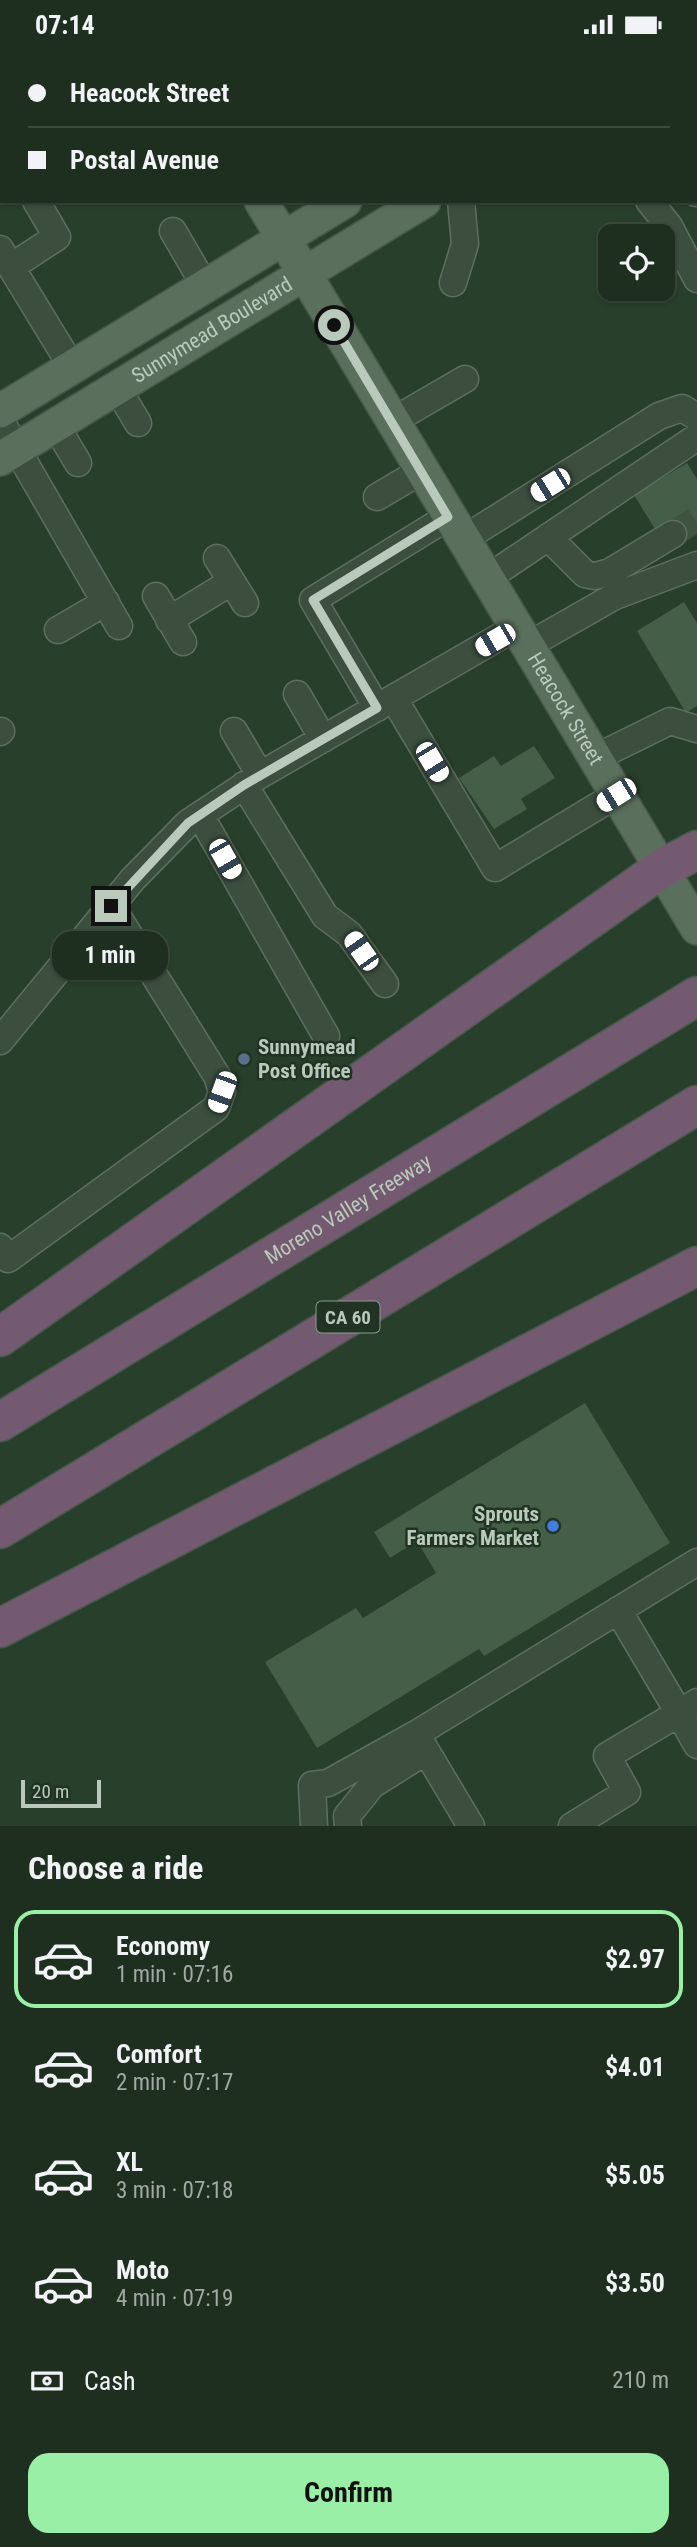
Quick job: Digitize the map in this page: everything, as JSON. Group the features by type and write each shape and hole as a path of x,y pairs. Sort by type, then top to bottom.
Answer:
{"highway":[{"path":"0,1337 662,869 697,850"},
{"name":"Moreno Valley Freeway","path":"0,1422 697,996"},
{"name":"CA 60","path":"0,1529 697,1105"},
{"path":"0,1628 697,1266"}],"main road":[{"name":"Heacock Street","path":"262,203 391,422 697,927"},
{"name":"Sunnymead Boulevard","path":"0,411 342,203"},
{"name":"Sunnymead Boulevard","path":"9,454 421,203"}],"street":[{"path":"37,203 57,237 5,258 72,367"},
{"path":"453,283 465,244 461,203"},
{"path":"655,203 697,279"},
{"path":"173,231 205,286"},
{"path":"391,422 465,379"},
{"path":"117,388 138,423"},
{"path":"616,795 495,869 313,600 455,528 659,416 682,408 697,417"},
{"path":"0,420 9,454 119,626"},
{"path":"56,426 78,463"},
{"path":"486,579 697,437"},
{"path":"377,497 421,471"},
{"path":"548,537 585,574 595,576 610,572 673,534"},
{"path":"169,620 239,593 217,558"},
{"path":"0,1041 134,879 200,815 252,780 385,703 521,637 615,596 697,565"},
{"path":"156,596 183,642"},
{"path":"58,630 106,602"},
{"path":"297,694 323,739"},
{"path":"595,758 670,721 697,729"},
{"path":"234,731 252,780 325,916 349,934 385,984"},
{"path":"200,815 326,1037"},
{"path":"0,1247 8,1259 95,1199 216,1108 222,1092 217,1076 111,906"},
{"path":"348,1826 347,1816 372,1786 421,1742 618,1610 697,1562"},
{"path":"618,1610 688,1707 697,1745"},
{"path":"572,1826 627,1793 607,1756 688,1707"},
{"path":"314,1826 312,1785 328,1783 421,1742"},
{"path":"421,1742 471,1826"}],"building":[{"path":"687,463 697,479 697,528 677,540 658,534 634,495"},
{"path":"684,602 697,623 697,706 686,713 637,631"},
{"path":"534,746 555,778 521,799 527,809 494,829 459,778 494,756 501,766"},
{"path":"585,1403 670,1543 484,1656 479,1649 317,1748 265,1662 356,1608 363,1618 436,1573 417,1541 390,1558 374,1532"}],"tunnel":[{"path":"673,534 697,519"}],"place":[{"name":"Sunnymead Post Office","path":"244,1059"},
{"name":"Sprouts Farmers Market","path":"553,1526"}],"route":[{"path":"111,906 188,823 244,785 377,708 313,600 448,517 334,325"}]}
